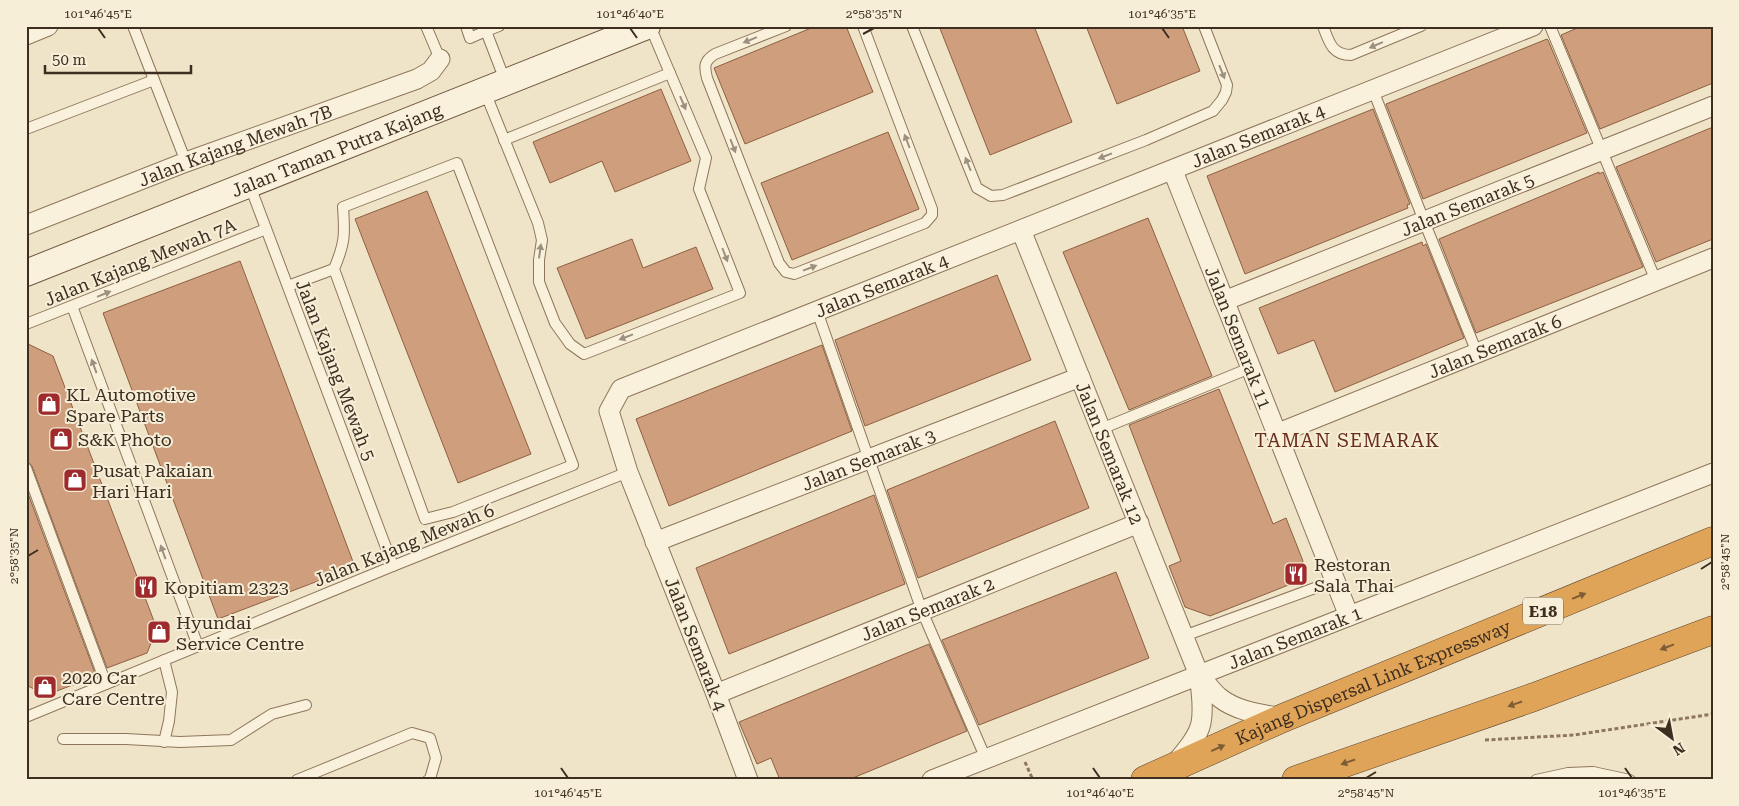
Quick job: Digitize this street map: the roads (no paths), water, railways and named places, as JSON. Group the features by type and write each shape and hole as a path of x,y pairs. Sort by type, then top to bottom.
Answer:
{"highway":[{"name":"Kajang Dispersal Link Expressway","path":"1145,780 1283,718 1713,541"},
{"path":"1296,780 1534,697 1713,630"}],"street":[{"path":"26,35 48,26"},
{"name":"Jalan Taman Putra Kajang","path":"26,273 648,26"},
{"name":"Jalan Semarak 4","path":"748,780 628,472 609,411 621,389 1533,26"},
{"name":"Jalan Kajang Mewah 7B","path":"26,225 186,162 417,79 431,71 440,59"},
{"name":"Jalan Semarak 5","path":"1224,301 1713,106"},
{"name":"Jalan Semarak 11","path":"1173,170 1349,616"},
{"name":"Jalan Semarak 12","path":"1021,230 1199,675 1201,723 1196,735 1173,767"},
{"name":"Jalan Semarak 6","path":"1276,434 1713,258"},
{"name":"Jalan Semarak 3","path":"655,542 1080,377"},
{"name":"Jalan Semarak 1","path":"932,780 1713,473"},
{"name":"Jalan Semarak 2","path":"716,694 1139,523"},
{"name":"Jalan Semarak 12","path":"1199,675 1220,698 1232,705 1243,710 1283,718"}],"lane":[{"path":"133,26 186,162"},
{"path":"426,26 440,59"},
{"path":"466,26 470,38 499,26"},
{"path":"486,32 504,140 538,223 542,240 539,260 539,282 555,323 570,344 584,354 740,293 699,189 706,158 648,26"},
{"path":"786,26 715,54 708,58 705,68 707,78 779,263 786,272 794,274 926,223 932,215 932,210 863,26"},
{"path":"912,26 977,188 991,196 1003,195 1146,140 1213,111 1222,100 1227,85 1204,26"},
{"path":"1322,26 1331,46 1342,55 1351,56 1421,26"},
{"path":"1550,26 1656,281"},
{"path":"504,140 670,73"},
{"path":"26,129 154,80"},
{"path":"1373,90 1477,352"},
{"path":"288,286 334,270 343,248 345,232 343,207 457,163 572,465 454,512 425,519 334,270"},
{"name":"Jalan Kajang Mewah 5","path":"250,185 393,566"},
{"name":"Jalan Kajang Mewah 7A","path":"26,324 266,229"},
{"path":"72,306 198,646"},
{"path":"817,311 922,611 986,759"},
{"path":"1101,429 1250,368"},
{"path":"26,468 106,684"},
{"name":"Jalan Kajang Mewah 6","path":"26,717 393,566 628,472"},
{"path":"1184,636 1334,580"},
{"path":"164,660 172,692 169,721 164,742"},
{"path":"63,739 126,739 164,742 231,740 272,714 306,705"},
{"path":"297,780 313,777 412,733 430,738 436,758 430,779 428,780"},
{"path":"1536,780 1568,773 1592,772 1630,780"}],"place":[{"name":"KL Automotive Spare Parts","path":"49,404"},
{"name":"S&K Photo","path":"61,439"},
{"name":"Pusat Pakaian Hari Hari","path":"75,480"},
{"name":"Restoran Sala Thai","path":"1296,574"},
{"name":"Kopitiam 2323","path":"146,587"},
{"name":"Hyundai Service Centre","path":"159,632"},
{"name":"2020 Car Care Centre","path":"45,687"}],"district":[{"name":"TAMAN SEMARAK","path":"1347,440"}]}
